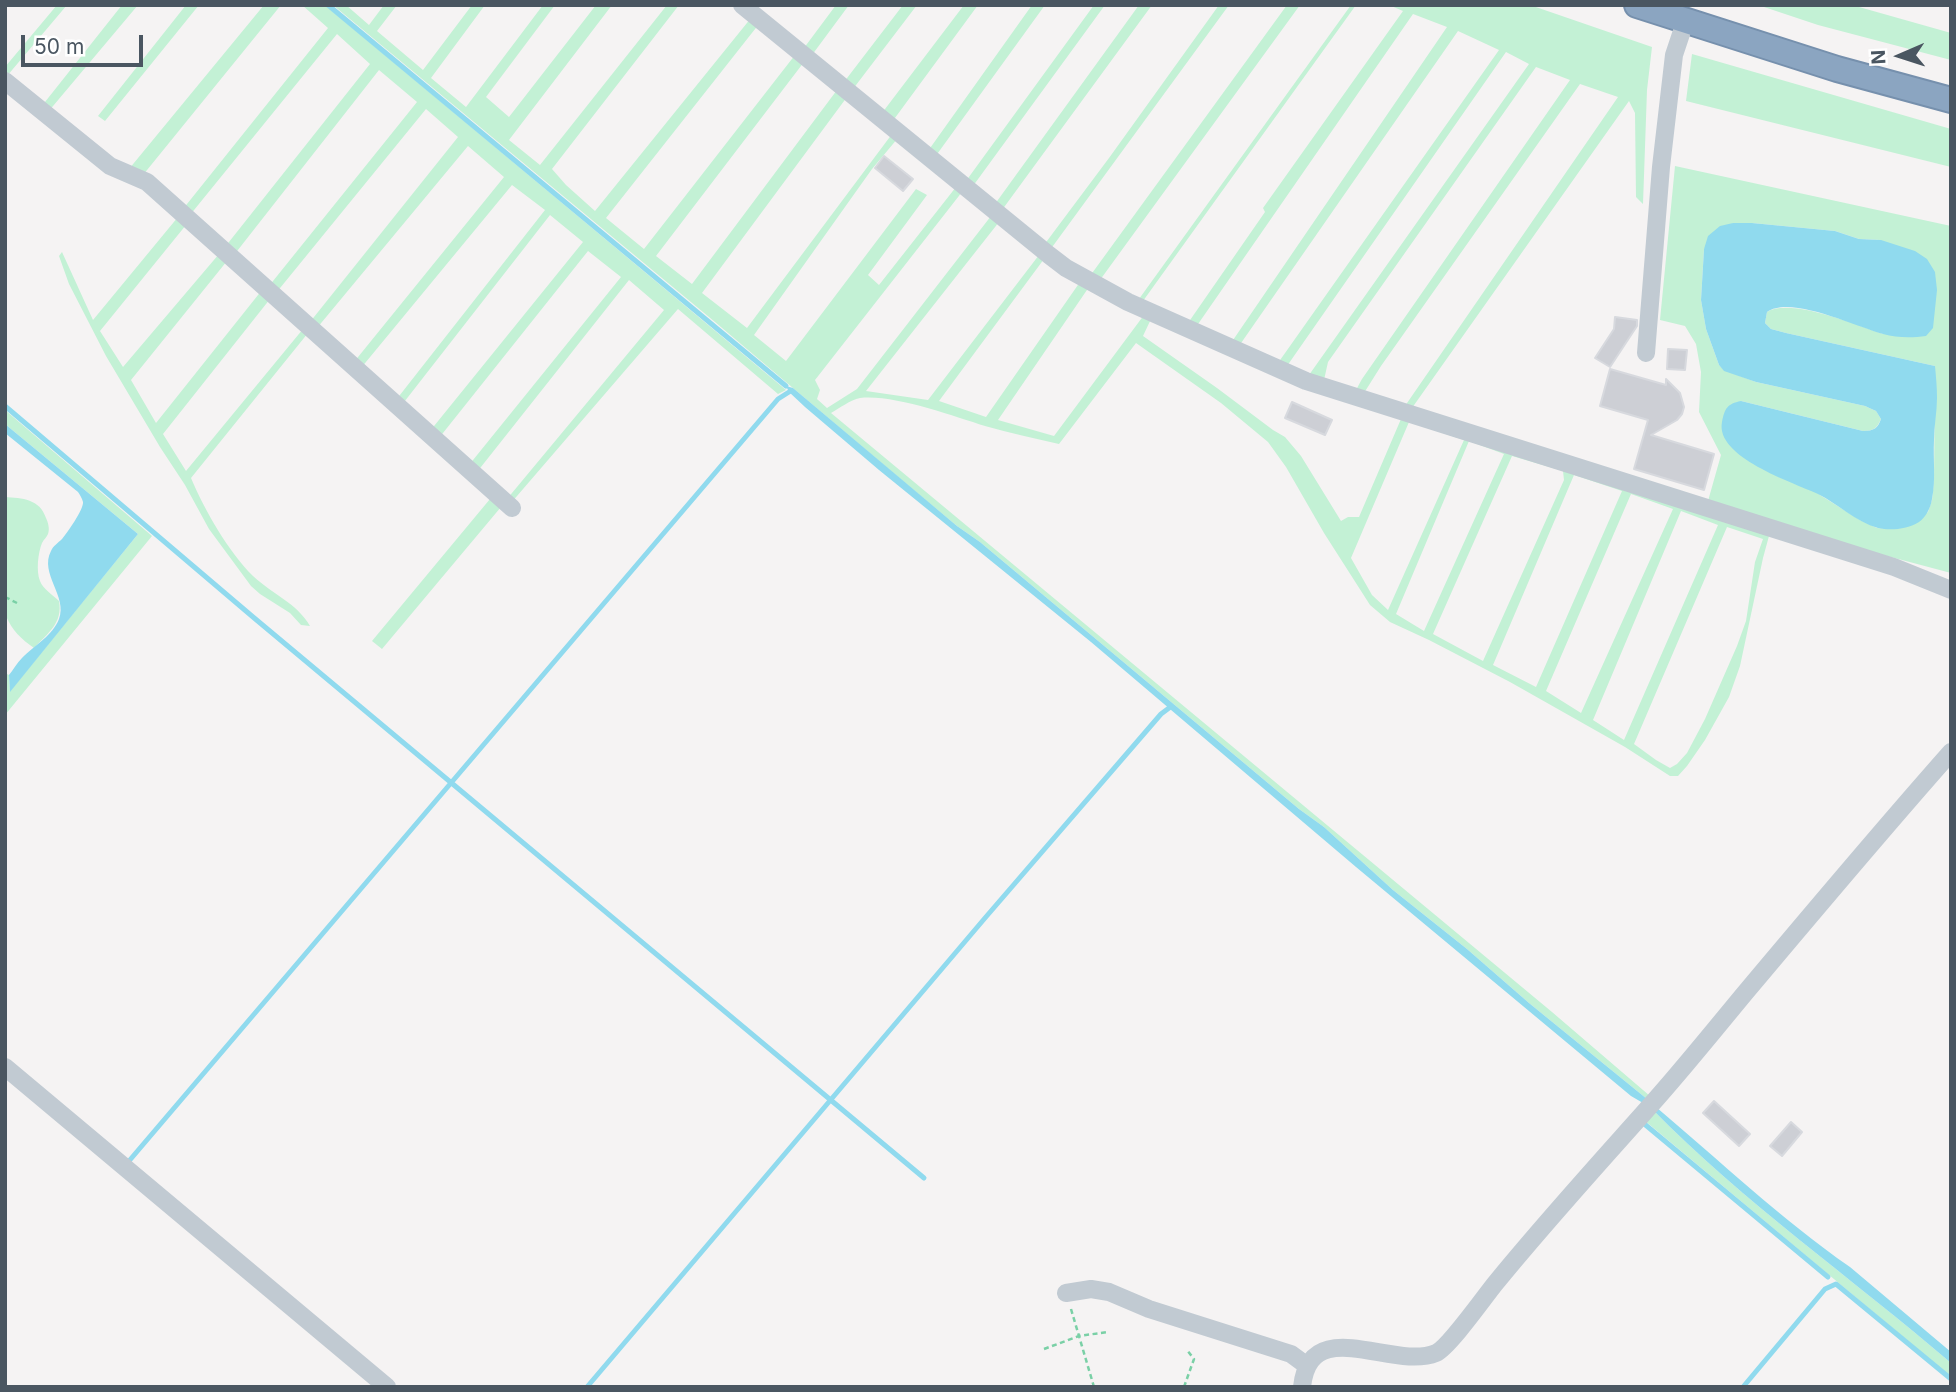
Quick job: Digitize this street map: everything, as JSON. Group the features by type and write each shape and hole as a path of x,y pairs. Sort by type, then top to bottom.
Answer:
{"highway":[{"path":"1637,5 1837,69 1951,100"}],"street":[{"path":"742,5 1049,255 1066,268 1128,302 1306,381 1894,567 1951,590"},
{"path":"1646,353 1661,167 1674,55 1685,22"},
{"path":"5,81 110,166 147,182 512,508"},
{"path":"1301,1387 1306,1365 1311,1358 1337,1348 1417,1356 1439,1351 1951,752"},
{"path":"5,1067 387,1387"},
{"path":"1066,1293 1091,1289 1109,1292 1149,1309 1291,1354 1306,1365"}],"path":[{"path":"5,597 17,603"},
{"path":"1066,1293 1094,1387"},
{"path":"1044,1349 1079,1336 1108,1332"},
{"path":"1184,1387 1194,1359 1187,1350"}],"green space":[{"path":"57,5 67,5 7,76 5,75 5,67"},
{"path":"122,5 138,5 48,112 41,107"},
{"path":"186,5 199,5 105,121 98,116"},
{"path":"264,5 281,5 143,175 129,169"},
{"path":"302,5 325,5 786,390 778,394 678,309 511,503 507,499 664,310 629,280 477,472 469,465 621,277 588,251 439,438 430,431 583,242 550,215 401,406 396,400 545,210 512,185 361,368 354,362 504,177 468,146 317,328 310,322 458,137 426,109 276,293 269,286 417,102 379,70 234,255 225,247 370,64 337,34 190,215 183,209 328,28"},
{"path":"333,5 346,5 369,25 384,5 397,5 377,31 423,70 472,5 485,5 431,78 466,107 543,5 555,5 486,97 509,117 596,5 612,5 509,140 540,165 667,5 679,5 552,169 595,211 751,18 759,24 606,218 644,249 795,55 804,62 656,256 692,284 837,90 847,97 702,293 747,328 892,134 898,138 872,169 754,335 786,361 916,189 927,195 868,275 879,285 956,187 962,192 815,380 820,390 817,399 827,408 857,389 991,216 999,222 866,391 928,400 1039,255 1044,259 939,401 986,417 1080,282 1089,287 998,420 1054,436 1144,315 1151,319 1143,336 1285,437 1301,456 1341,521 1348,517 1359,517 1401,419 1769,536 1740,666 1729,697 1687,766 1678,776 1670,776 1625,747 1510,682 1390,622 1370,605 1268,442 1221,403 1136,343 1059,444 994,429 889,399 860,398 831,413 1650,1096 1647,1099 1529,1003 1393,890 1324,827 980,542 957,526","holes":["1409,422 1464,440 1388,610 1372,595 1351,558","1469,441 1504,454 1424,631 1396,614","1512,456 1563,471 1564,480 1483,661 1433,634","1574,475 1622,491 1536,687 1493,665","1631,494 1673,509 1581,713 1546,691","1681,511 1718,525 1624,740 1593,720","1727,527 1763,539 1755,562 1746,621 1705,719 1687,753 1677,764 1670,768 1634,744"]},
{"path":"836,5 849,5 812,55 804,48"},
{"path":"903,5 917,5 853,89 844,82"},
{"path":"964,5 978,5 892,122 882,113"},
{"path":"1032,5 1045,5 935,157 928,151"},
{"path":"1094,5 1105,5 973,186 966,181"},
{"path":"1139,5 1152,5 1002,210 995,204"},
{"path":"1219,5 1229,5 1050,250 1044,245"},
{"path":"1287,5 1300,5 1100,280 1090,276"},
{"path":"1351,5 1356,5 1143,301 1139,299"},
{"path":"1389,5 1530,5 1652,47 1647,90 1643,204 1636,197 1635,113 1629,101 1412,408 1405,406 1618,97 1580,84 1364,393 1356,390 1570,80 1536,67 1328,362 1324,380 1309,375 1529,64 1506,52 1287,366 1278,363 1499,50 1458,31 1239,346 1231,343 1447,27 1413,14 1196,327 1188,323 1265,212 1263,208 1403,11"},
{"path":"1758,5 1852,5 1951,33 1951,60 1818,25"},
{"path":"1692,54 1951,129 1951,167 1686,101"},
{"path":"1675,166 1951,226 1951,573 1857,548 1708,501 1721,455 1699,412 1701,372 1696,344 1685,326 1660,320","holes":["1733,223 1835,231 1859,239 1881,240 1883,334 1824,314 1791,308 1777,308 1767,312 1765,323 1771,329 1786,333 1935,366 1932,500 1928,512 1898,529 1877,528 1820,495 1741,401 1863,431 1872,430 1878,425 1881,419 1876,411 1865,406 1756,382 1724,370 1719,365 1706,329 1701,300 1704,249"]},
{"path":"178,217 186,225 100,331 123,367 219,254 227,261 131,380 156,423 262,290 270,299 163,434 186,471 303,329 308,333 191,478 210,517 235,555 253,576 291,605 310,626 301,625 290,613 251,586 209,529 106,356 69,284 59,256 62,252 93,320"},
{"path":"5,410 152,536 5,715 5,673 9,675 10,691 138,534 5,424"},
{"path":"5,497 35,503 43,512 49,530 39,552 38,572 43,587 59,601 60,609 57,622 34,648 17,634 6,616"},
{"path":"490,499 501,507 382,649 372,641"},
{"path":"1653,1110 1761,1209 1951,1363 1951,1377 1644,1120"}],"water":[{"path":"1733,223 1835,231 1859,239 1881,240 1915,251 1927,259 1935,272 1937,290 1933,328 1926,336 1888,335 1824,314 1791,307 1767,312 1765,323 1771,329 1786,333 1935,366 1937,398 1933,492 1929,508 1919,522 1894,529 1870,525 1818,494 1758,467 1742,457 1723,435 1722,422 1726,410 1730,405 1741,401 1863,431 1875,428 1881,419 1876,411 1865,406 1756,382 1724,371 1719,365 1706,329 1701,300 1704,249 1708,236 1720,226"},
{"path":"786,386 793,388 957,526 980,542 1324,827 1393,890 1647,1099 1643,1103 1631,1096 1091,642 879,470 805,407"},
{"path":"5,424 138,534 10,692 9,675 22,658 52,630 59,619 60,602 48,568 48,560 53,548 75,521 83,502 78,492 5,433"},
{"path":"1656,1107 1775,1210 1850,1267 1951,1352 1951,1363 1724,1177 1653,1110"}],"building":[{"path":"884,156 913,179 903,191 875,168"},
{"path":"1615,317 1637,320 1637,326 1610,367 1595,358 1614,329"},
{"path":"1668,349 1687,350 1685,370 1667,369"},
{"path":"1610,369 1666,385 1666,379 1680,393 1684,407 1682,414 1677,420 1651,435 1714,454 1704,490 1634,469 1648,420 1600,406"},
{"path":"1292,402 1332,420 1325,435 1285,418"},
{"path":"1714,1101 1750,1134 1739,1146 1703,1113"},
{"path":"1791,1122 1802,1132 1782,1156 1770,1146"}],"waterway":[{"path":"328,5 786,386"},
{"path":"129,1161 778,399 789,392"},
{"path":"5,406 924,1178"},
{"path":"587,1387 985,918 1169,708"},
{"path":"1642,1122 1828,1277"},
{"path":"1743,1387 1825,1289 1836,1284 1951,1379"}]}
